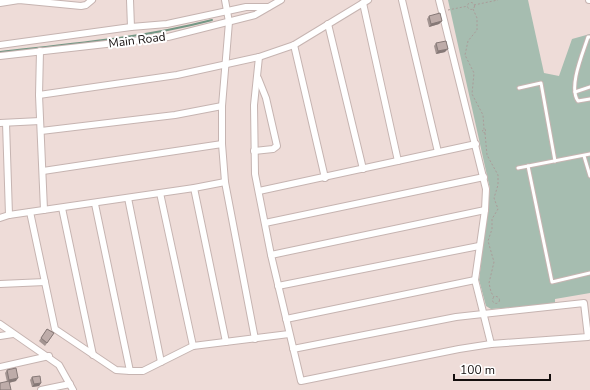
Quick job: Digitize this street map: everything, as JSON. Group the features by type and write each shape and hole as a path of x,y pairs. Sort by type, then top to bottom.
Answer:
{"street":[{"path":"0,2 18,0 55,2 81,6 86,5 92,0"},
{"path":"130,0 131,27"},
{"path":"225,0 229,22 222,106 222,144 225,182 255,339"},
{"name":"Main Road","path":"0,56 168,37 255,14 281,0"},
{"path":"402,0 438,152"},
{"path":"439,0 443,11 486,189 485,210 474,280 491,344"},
{"path":"39,95 176,75 259,57 294,44 366,2 398,161"},
{"name":"Main Road","path":"0,46 131,27 167,24 246,7 270,7"},
{"path":"328,24 363,169"},
{"path":"294,44 325,178"},
{"path":"40,51 39,95 44,210"},
{"path":"259,57 254,105 254,151 259,191 278,286 289,334 293,350 301,381 491,344 588,337 584,304 456,317 293,350"},
{"path":"254,151 273,149 276,146 266,98 258,76"},
{"path":"41,131 175,114 222,106"},
{"path":"9,215 3,123 40,121"},
{"path":"43,171 222,144"},
{"path":"259,191 325,178 476,144"},
{"path":"265,223 484,177"},
{"path":"0,218 9,215 95,204 225,182"},
{"path":"194,188 226,342"},
{"path":"160,193 193,346"},
{"path":"128,198 161,362"},
{"path":"95,204 130,371"},
{"path":"62,208 93,355"},
{"path":"271,254 485,210"},
{"path":"30,212 55,329 116,370 143,371 193,346 289,334"},
{"path":"278,286 480,246"},
{"path":"286,319 474,280"},
{"path":"0,284 45,282"},
{"path":"0,324 13,334 49,356 59,365 73,390"},
{"path":"0,336 13,334"},
{"path":"0,367 49,356"},
{"path":"41,390 70,384"}],"lane":[{"path":"590,37 588,37 575,81 574,92 578,101 590,100"},
{"path":"519,88 541,83 555,161"},
{"path":"574,92 590,87"},
{"path":"518,168 590,154"},
{"path":"584,156 590,176"},
{"path":"528,166 552,282 590,273"}],"path":[{"path":"469,0 470,3 474,5 498,0"},
{"path":"443,11 468,6 470,3"},
{"path":"473,9 474,5"},
{"path":"468,6 470,9 473,9 477,18 477,30 468,41 465,55 474,73 472,94 483,115 484,129 482,131 484,133 487,155 499,178 494,198 498,209 492,219 492,229 488,241 494,262 489,283 494,297"}],"green space":[{"path":"448,0 528,0 544,73 559,76 572,39 590,34 590,293 555,299 555,304 491,309 486,306 479,280 490,189"}],"building":[{"path":"440,13 442,21 431,24 429,16"},
{"path":"446,41 448,49 438,51 436,43"},
{"path":"47,329 54,333 47,343 41,338"},
{"path":"16,368 18,378 9,380 7,370"},
{"path":"40,376 41,383 34,384 32,377"},
{"path":"9,381 11,390 0,390 0,383"}],"waterway":[{"path":"0,52 133,36 212,20"}]}
